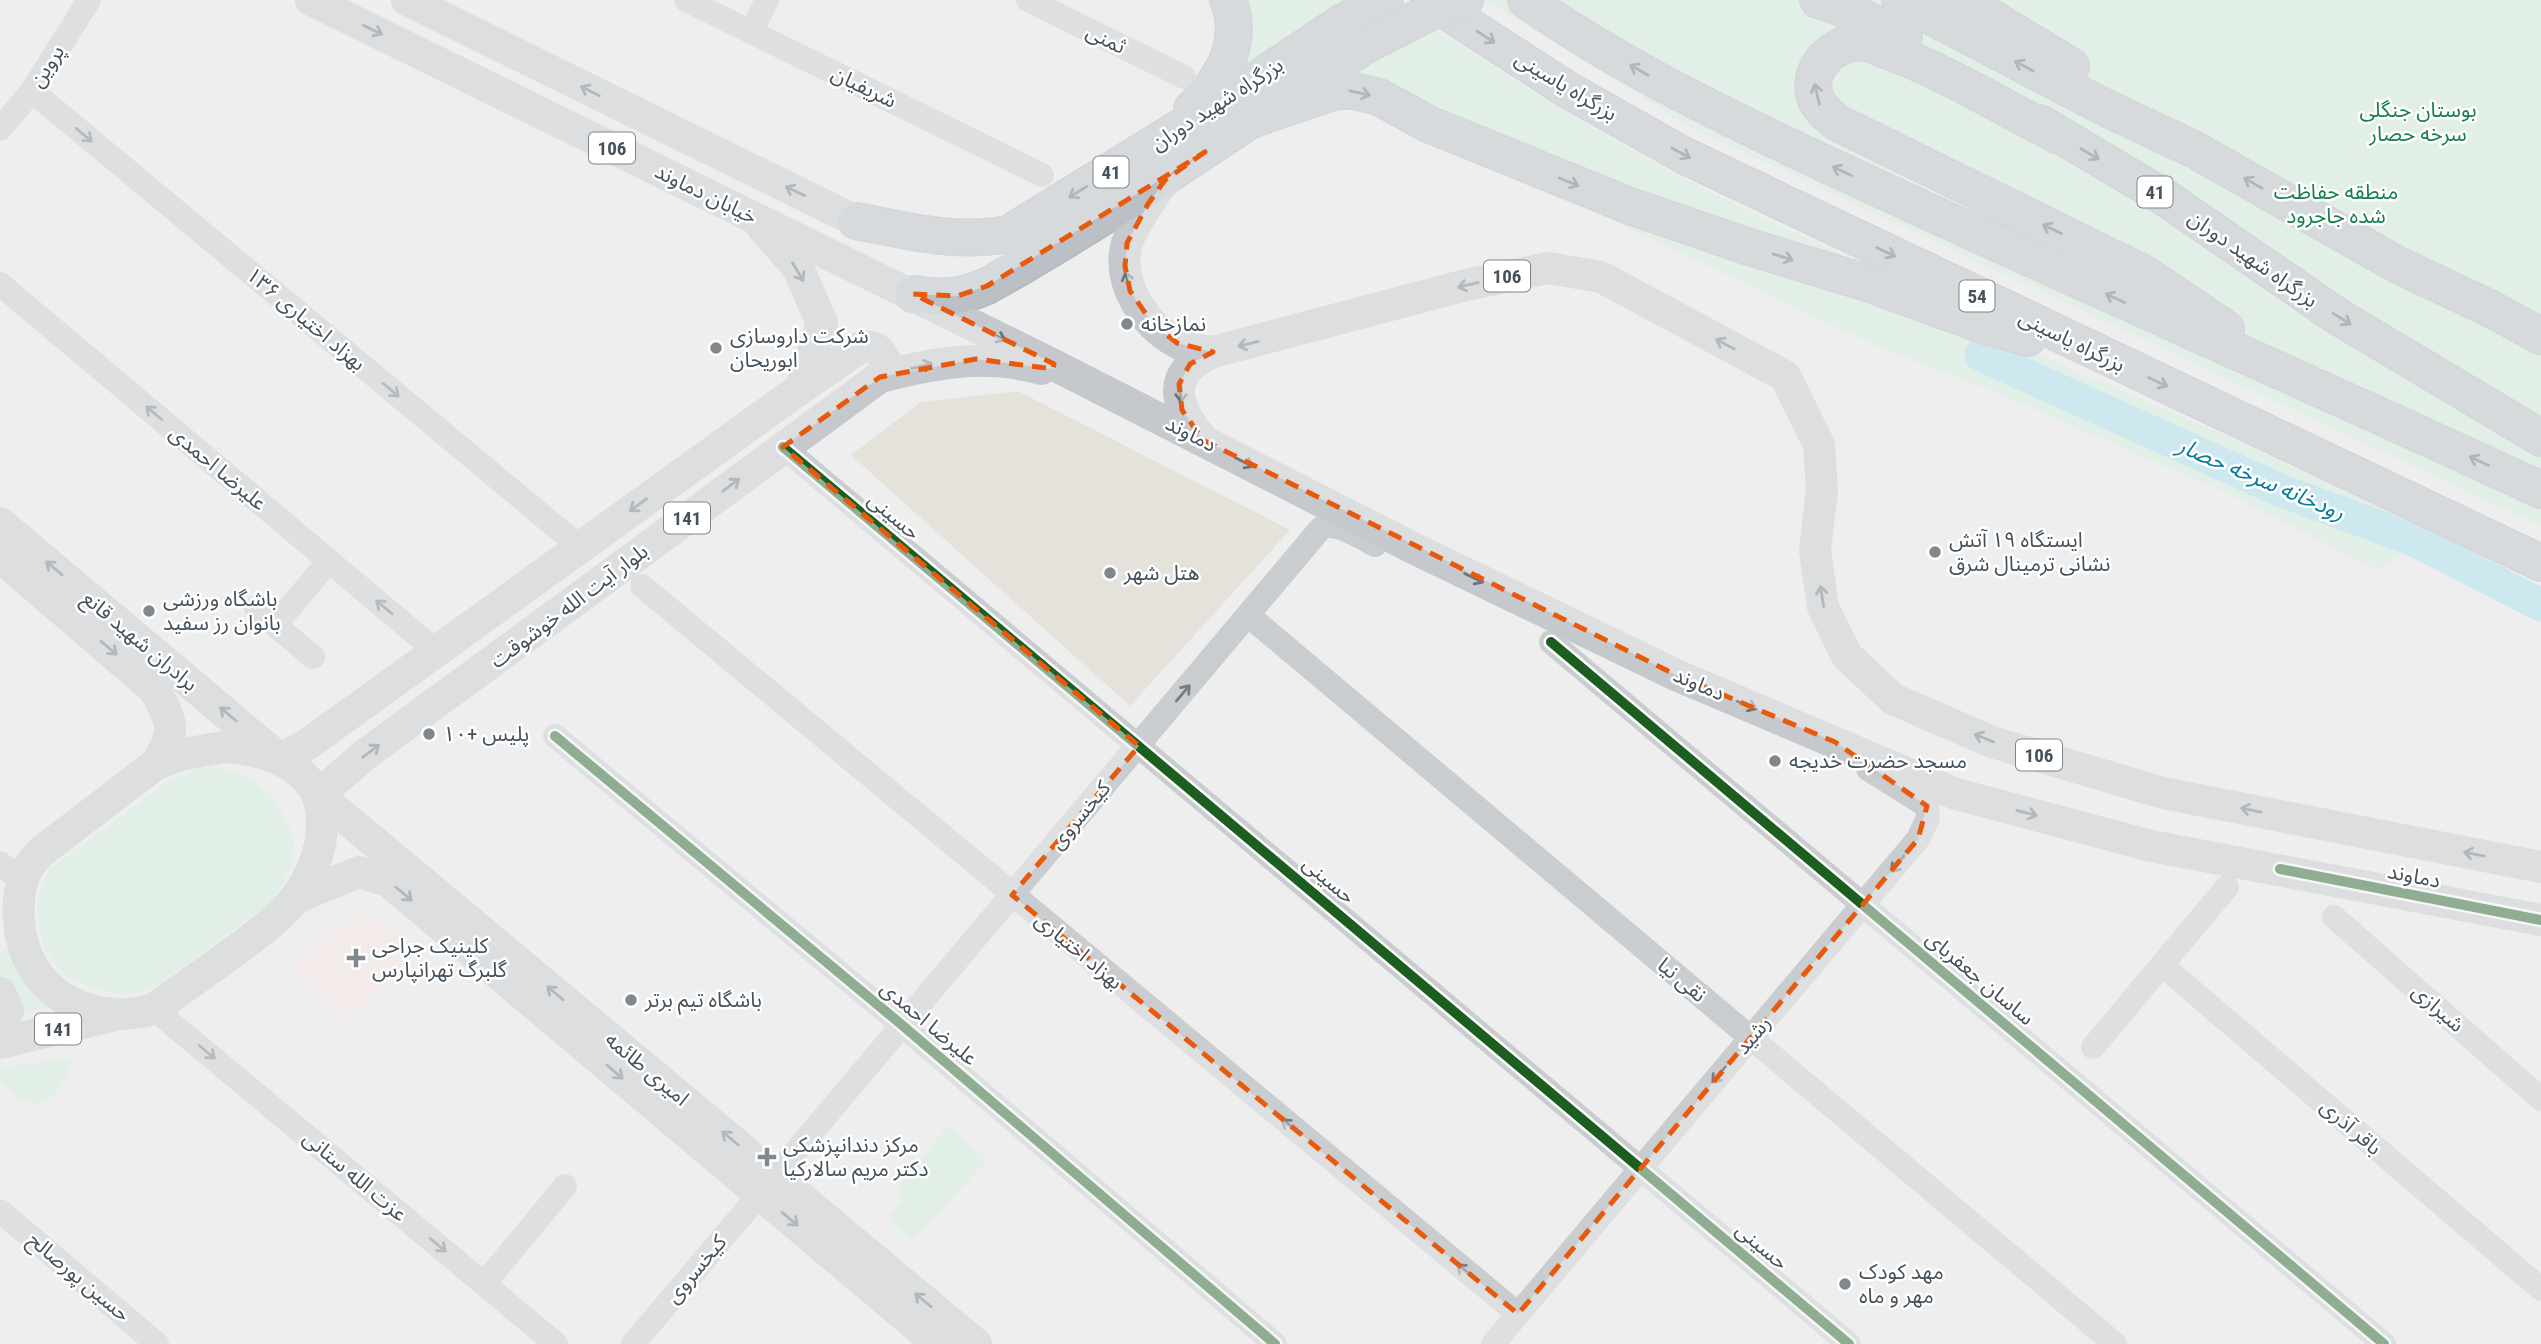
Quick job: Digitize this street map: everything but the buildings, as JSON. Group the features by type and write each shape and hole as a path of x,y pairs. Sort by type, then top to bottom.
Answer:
{"highway":[{"path":"1161,140 1199,102 1222,73 1234,36 1228,0"},
{"name":"41","path":"1353,34 1385,0"},
{"name":"بزرگراه یاسینی","path":"1429,0 1568,90 1683,155 2541,563"},
{"name":"41","path":"1353,34 1467,0"},
{"path":"1526,0 1708,109 2541,490"},
{"name":"بزرگراه شهید دوران","path":"1818,0 1837,6 1908,40 1962,70 2059,136 2164,197 2337,316 2541,438"},
{"path":"1900,0 2100,105 2195,150 2398,265 2541,356"},
{"path":"1962,0 2112,90 2195,150"},
{"name":"بزرگراه شهید دوران","path":"856,221 959,239 984,239 1008,234 1161,140 1353,34"},
{"name":"بزرگراه شهید دوران","path":"913,295 943,298 987,286 1205,152 1248,121 1353,34"},
{"path":"2059,136 1910,59 1864,42 1843,44 1832,51 1817,72 1814,86 1816,98 1823,111 1838,123 2145,274 2298,377"},
{"path":"1248,121 1336,91 1354,90 1379,97 1429,124 1630,206 1746,246 1864,282 1985,326 2113,361"},
{"path":"2398,265 2541,336"},
{"path":"2480,403 2541,425"}],"main road":[{"name":"خیابان دماوند","path":"311,0 913,295"},
{"name":"خیابان دماوند","path":"407,0 856,221"},
{"path":"1205,152 1165,180 1148,204 1127,243 1125,266 1130,291 1153,324 1177,343 1213,352"},
{"path":"756,219 798,268 822,323 801,388"},
{"name":"دماوند","path":"1213,352 1465,285 1548,268 1601,277 1785,376 1819,445 1822,490 1815,551 1823,607 1847,656 1894,699 1992,742 2163,793 2541,867"},
{"name":"دماوند","path":"913,295 1413,548 1676,674 1956,794 2151,846 2541,920"},
{"name":"بلوار آیت الله خوشوقت","path":"280,759 308,744 860,346 872,346 882,352 886,363 880,377"},
{"path":"1203,440 1182,410 1179,384 1190,364 1213,352"},
{"name":"بلوار آیت الله خوشوقت","path":"318,795 366,754 880,377 932,364 976,359 1030,366 1096,386"},
{"name":"برادران شهید قانع","path":"0,523 280,759 296,769 318,795"},
{"name":"برادران شهید قانع","path":"0,557 155,689 165,709 171,733 156,764"},
{"path":"280,759 242,748 224,747 184,754 156,764 42,851 10,894 22,944 32,965 46,984 58,995 78,1006 100,1013 116,1015 154,1009 275,922 298,897 313,869 319,850 323,825 318,795"},
{"name":"امیری طائمه","path":"318,795 767,1185 938,1344"},
{"path":"359,872 347,869 339,860 337,850 341,841 349,834 363,832"},
{"path":"298,897 359,872"},
{"name":"امیری طائمه","path":"359,872 388,881 767,1185 976,1344"},
{"path":"0,993 8,1011 0,1030"},
{"name":"141","path":"0,1043 116,1015"}],"street":[{"name":"پروین","path":"0,129 32,91 89,0"},
{"name":"شریفیان","path":"686,0 1042,175"},
{"path":"751,32 766,0"},
{"name":"ثمنی","path":"1028,0 1184,78"},
{"name":"بهزاد اختیاری ۱۳۶","path":"32,91 580,547"},
{"name":"علیرضا احمدی","path":"0,284 436,651"},
{"name":"حسینی","path":"783,447 1849,1344"},
{"name":"کیخسروی","path":"633,1344 1324,526 1341,529 1389,550 1413,548"},
{"path":"275,625 329,561"},
{"name":"بهزاد اختیاری","path":"642,586 1518,1314"},
{"path":"256,608 313,657"},
{"name":"نقی نیا","path":"1249,616 2115,1344"},
{"name":"ساسان جعفربای","path":"1551,642 2384,1344"},
{"name":"علیرضا احمدی","path":"555,736 902,1025 1275,1344"},
{"name":"رشید","path":"1493,1344 1918,839 1928,818 1927,806 1854,760 1835,742"},
{"path":"2093,1046 2227,887"},
{"name":"شیرازی","path":"2334,917 2541,1099"},
{"name":"باقر آذری","path":"2162,965 2541,1289"},
{"name":"عزت الله ستانی","path":"154,1009 556,1344"},
{"path":"484,1283 565,1186"},
{"name":"حسین پورصالح","path":"0,1211 157,1344"}],"highlighted area":[{"path":"1205,152 1165,180 1148,204 1127,243 1125,266 1130,291 1153,324 1177,343 1213,352 1190,364 1179,384 1182,410 1203,440 1676,675 1835,742 1927,806 1918,839 1518,1314 1012,895 1139,746 783,447 880,377 976,359 1053,369 1054,364 913,294 957,296 987,286"}],"shaded area":[{"path":"1018,391 1290,530 1130,706 851,455 921,402"},
{"name":"کلینیک جراحی گلبرگ تهرانپارس","path":"362,913 375,918 415,948 351,1019 294,969 347,920"}],"green space":[{"path":"1236,0 1364,0 1225,79"},
{"name":"منطقه حفاظت شده جاجرود","path":"1485,0 2541,0 2541,526 1688,126"},
{"path":"1427,24 1579,119 1672,172 1787,229 1980,317 1332,83"},
{"path":"1569,200 1990,334 2224,435 2425,528 2413,549 2379,568 2372,567 2216,488 1985,388 1883,349"},
{"path":"222,767 252,779 276,800 294,839 292,866 273,901 153,989 120,995 89,987 63,973 46,952 39,928 37,901 49,869 170,780 195,770"},
{"path":"6,947 22,978 48,1007 0,1018 0,955"},
{"path":"74,1060 60,1087 44,1102 34,1104 24,1101 0,1080 0,1068"},
{"path":"948,1125 988,1160 911,1241 888,1219 903,1200 896,1190"}],"waterway":[{"name":"رودخانه سرخه حصار","path":"1981,355 2282,491 2414,540 2541,605"}],"cycle path":[{"path":"783,447 1849,1344"},
{"path":"1551,642 2384,1344"},
{"path":"555,736 902,1025 1275,1344"},
{"path":"2280,869 2541,920"}],"place":[{"name":"نمازخانه","path":"1127,324"},
{"name":"شرکت داروسازی ابوریحان","path":"716,348"},
{"name":"ایستگاه ۱۹ آتش نشانی ترمینال شرق","path":"1935,552"},
{"name":"هتل شهر","path":"1110,573"},
{"name":"باشگاه ورزشی بانوان رز سفید","path":"149,611"},
{"name":"پلیس +١٠","path":"429,734"},
{"name":"مسجد حضرت خدیجه","path":"1775,761"},
{"name":"کلینیک جراحی گلبرگ تهرانپارس","path":"356,958"},
{"name":"باشگاه تیم برتر","path":"631,1000"},
{"name":"مرکز دندانپزشکی دکتر مریم سالارکیا","path":"767,1157"},
{"name":"مهد کودک مهر و ماه","path":"1845,1284"}],"park label":[{"name":"بوستان جنگلی سرخه حصار","path":"2418,122"}]}
